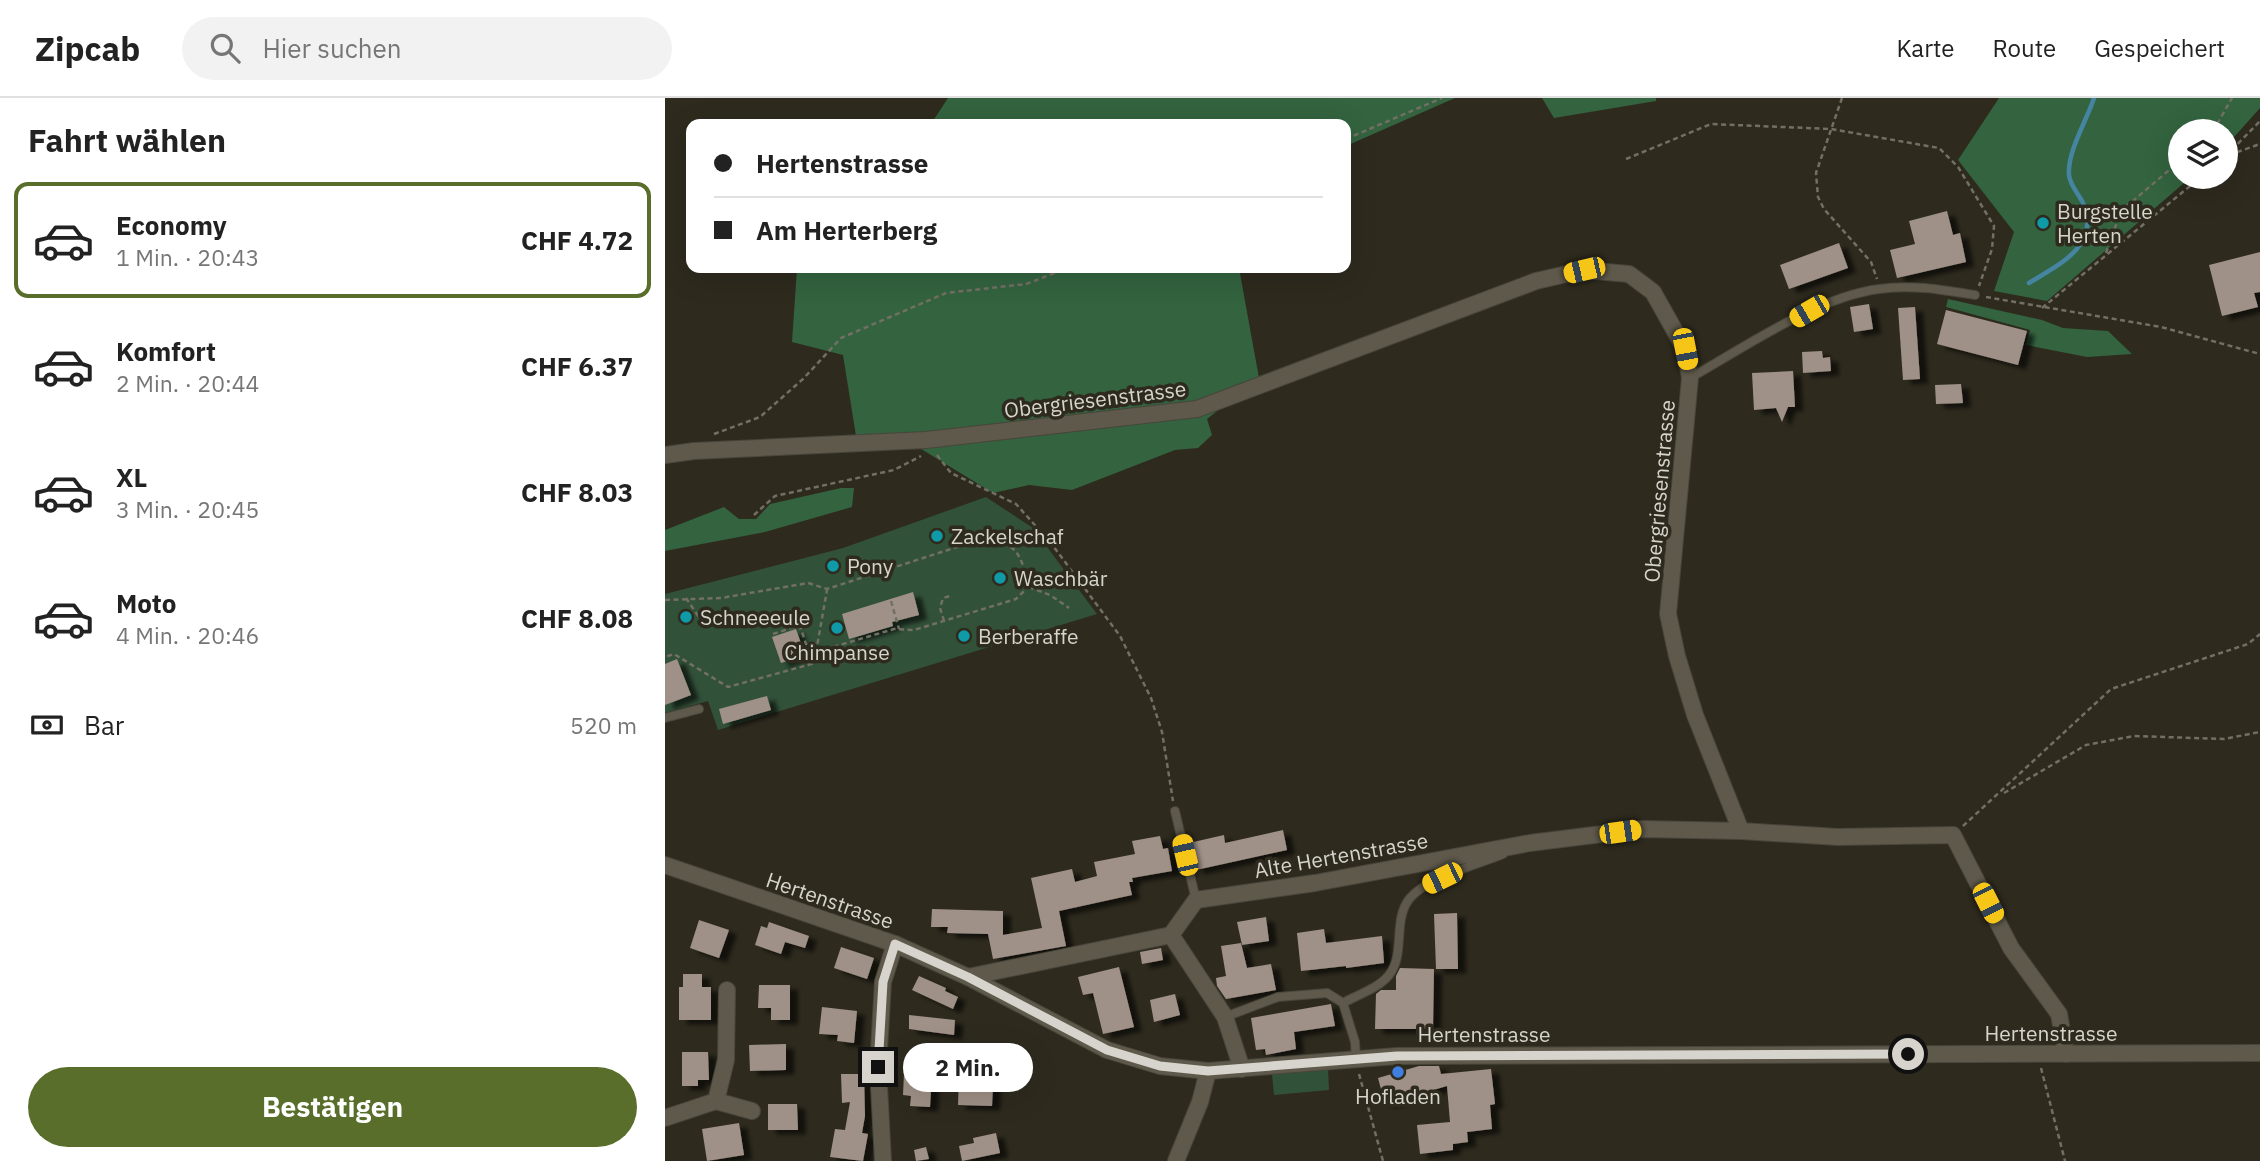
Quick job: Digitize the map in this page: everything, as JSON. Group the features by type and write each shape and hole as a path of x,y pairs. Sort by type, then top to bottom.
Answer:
{"street":[{"name":"Obergriesenstrasse","path":"665,455 694,451 926,440 1197,409 1536,281 1584,270 1629,274 1653,292 1685,349 1690,378 1668,614 1677,656 1696,715 1741,831"},
{"name":"Alte Hertenstrasse","path":"1196,900 1315,883 1530,844 1642,829 1741,831"},
{"path":"1741,831 1838,837 1953,835 2011,948 2059,1014 2066,1054"},
{"name":"Hertenstrasse","path":"665,865 895,944 968,977 1107,1050 1160,1066 1208,1071 1397,1056 1443,1055 2037,1055 2260,1052"},
{"path":"968,977 1171,935 1196,900"},
{"path":"1171,935 1225,1017 1242,1069"},
{"path":"883,1161 878,1067 883,982 895,944"},
{"path":"716,1101 726,1060 727,990"},
{"path":"1176,1161 1200,1102 1208,1071"},
{"path":"665,1118 716,1101 752,1111"}],"lane":[{"path":"1690,378 1809,311 1846,296 1880,288 1933,288 1975,295"},
{"path":"665,718 699,709"},
{"path":"1175,811 1196,900"},
{"path":"1343,1003 1389,975 1396,956 1403,909 1417,891 1442,878 1530,844"},
{"path":"1225,1017 1278,997 1327,993 1343,1003 1355,1042 1356,1060"}],"path":[{"path":"1351,137 1443,98"},
{"path":"1842,98 1816,173 1818,197 1823,209 1871,262 1880,288"},
{"path":"2220,119 2232,98"},
{"path":"2238,144 2260,121"},
{"path":"1626,159 1711,124 1831,129 1939,148 1958,167 1994,226 1992,249 1975,295 2161,327 2260,354"},
{"path":"2238,152 2260,144"},
{"path":"2105,256 2121,211 2168,171"},
{"path":"2042,308 2186,189"},
{"path":"713,435 760,417 803,379 841,338 946,293 1026,284 1055,273"},
{"path":"754,515 775,496 894,470 911,463 922,456 926,440"},
{"path":"926,440 951,473 1016,504 1051,543 1120,636 1151,698 1162,732 1175,811"},
{"path":"665,600 721,598 808,583 827,589 982,540 998,540 1011,546 1023,561 1028,586"},
{"path":"1028,586 1050,595 1069,608"},
{"path":"816,652 899,629 914,630 1016,599 1028,586"},
{"path":"808,665 816,652 827,589"},
{"path":"944,621 940,608 943,598 950,596"},
{"path":"686,598 705,626"},
{"path":"891,601 899,629"},
{"path":"773,634 797,626 801,629 806,644 817,644"},
{"path":"1953,835 2111,690 2248,644 2260,634"},
{"path":"665,657 674,654 728,687 825,660"},
{"path":"1998,796 2086,745 2134,736 2224,738 2260,732"},
{"path":"2037,1055 2065,1161"},
{"path":"1356,1060 1383,1161"}],"green space":[{"path":"948,98 1455,98 1351,144 1351,119 934,119"},
{"path":"1542,98 1656,98 1656,101 1554,118"},
{"path":"1999,98 2260,98 2260,108 2238,133 2238,119 2168,119 2168,189 2177,189 2047,301 1994,291 2014,232 1958,160"},
{"path":"797,273 1240,273 1259,378 1207,419 1212,435 1198,448 1175,450 1072,490 1029,485 993,493 900,436 856,436 843,355 792,342"},
{"path":"1948,299 2042,320 2063,328 2108,331 2132,354 2087,357 2026,345 2030,330 1946,307"},
{"path":"841,488 854,488 852,507 765,532 665,551 665,530 724,507 739,519 756,519 770,504"},
{"path":"986,497 1033,528 1097,614 718,730 708,701 665,713 665,594 843,548"},
{"path":"1328,1069 1329,1090 1274,1095 1272,1074"}],"building":[{"path":"1947,211 1953,235 1960,233 1966,262 1897,278 1890,250 1915,244 1909,221"},
{"path":"1839,243 1848,268 1789,289 1780,265"},
{"path":"2260,252 2260,292 2254,293 2258,307 2222,316 2209,265"},
{"path":"1869,304 1873,329 1854,332 1850,307"},
{"path":"1915,307 1920,379 1903,380 1898,308"},
{"path":"1946,310 2027,331 2018,365 1937,344"},
{"path":"1822,351 1823,358 1830,357 1831,371 1803,373 1802,352"},
{"path":"1793,371 1795,407 1788,407 1782,422 1776,408 1754,410 1752,373"},
{"path":"1961,384 1963,403 1936,404 1935,385"},
{"path":"913,592 919,615 892,622 893,626 849,639 842,614"},
{"path":"796,629 805,655 781,663 772,637"},
{"path":"677,659 691,695 665,705 665,664"},
{"path":"767,696 771,710 723,724 719,709"},
{"path":"1283,830 1287,850 1196,870 1189,843 1224,835 1225,843"},
{"path":"1160,836 1163,849 1168,848 1172,871 1132,878 1133,882 1129,882 1132,895 1059,911 1066,946 993,959 988,934 947,933 948,927 931,927 932,909 1003,911 1003,935 1042,928 1031,878 1072,869 1075,882 1097,876 1094,862 1135,854 1132,841"},
{"path":"1457,913 1458,969 1436,969 1434,914"},
{"path":"1266,917 1269,941 1242,945 1237,922"},
{"path":"699,920 729,930 719,958 690,948"},
{"path":"769,922 809,936 805,948 785,942 781,954 755,945 761,926 767,928"},
{"path":"1324,929 1326,943 1382,936 1384,963 1301,971 1297,933"},
{"path":"1241,943 1247,968 1271,964 1276,990 1226,999 1217,986 1216,978 1226,976 1221,946"},
{"path":"841,947 874,958 867,979 834,968"},
{"path":"1161,948 1163,960 1142,964 1140,952"},
{"path":"1119,967 1134,1027 1103,1034 1093,993 1083,995 1078,977"},
{"path":"1400,968 1434,969 1433,1029 1375,1029 1376,994 1381,990 1396,990 1396,976"},
{"path":"683,974 702,974 702,987 711,987 711,1020 679,1020 679,987 683,987"},
{"path":"919,976 946,988 945,991 958,997 953,1009 912,990"},
{"path":"759,985 790,985 790,1020 771,1020 771,1008 758,1008"},
{"path":"1175,994 1180,1015 1154,1022 1150,1000"},
{"path":"1331,1004 1335,1026 1294,1032 1296,1049 1266,1055 1265,1049 1256,1050 1251,1018"},
{"path":"822,1007 857,1011 854,1043 837,1041 838,1035 819,1034"},
{"path":"909,1015 955,1020 954,1035 909,1029"},
{"path":"786,1044 786,1070 750,1071 749,1045"},
{"path":"682,1052 708,1052 709,1080 698,1080 698,1086 682,1086"},
{"path":"969,1058 985,1058 993,1087 992,1106 958,1105 959,1074 968,1075"},
{"path":"1419,1066 1439,1066 1441,1074 1491,1069 1495,1104 1490,1105 1492,1129 1467,1132 1468,1142 1453,1144 1453,1150 1420,1154 1417,1125 1450,1122 1447,1086 1385,1104 1378,1078"},
{"path":"904,1073 932,1075 930,1107 910,1106 911,1096 903,1095"},
{"path":"841,1074 864,1074 865,1116 862,1133 868,1134 863,1161 830,1157 835,1129 845,1130 850,1102 842,1103"},
{"path":"768,1104 797,1104 798,1130 768,1130"},
{"path":"739,1123 744,1155 707,1161 702,1129"},
{"path":"996,1133 1000,1153 962,1161 959,1146 974,1143 973,1138"},
{"path":"926,1147 929,1159 916,1161 914,1150"}],"waterway":[{"path":"2029,283 2072,254 2086,234 2085,208 2070,179 2069,166 2074,146 2094,98"}],"place":[{"name":"Burgstelle Herten","path":"2043,223"},
{"name":"Zackelschaf","path":"937,536"},
{"name":"Pony","path":"833,566"},
{"name":"Waschbär","path":"1000,578"},
{"name":"Schneeeule","path":"686,617"},
{"name":"Chimpanse","path":"837,628"},
{"name":"Berberaffe","path":"964,636"},
{"name":"Hofladen","path":"1398,1072"}],"route":[{"path":"878,1067 883,982 895,944 968,977 1107,1050 1160,1066 1208,1071 1397,1056 1908,1054"}]}
